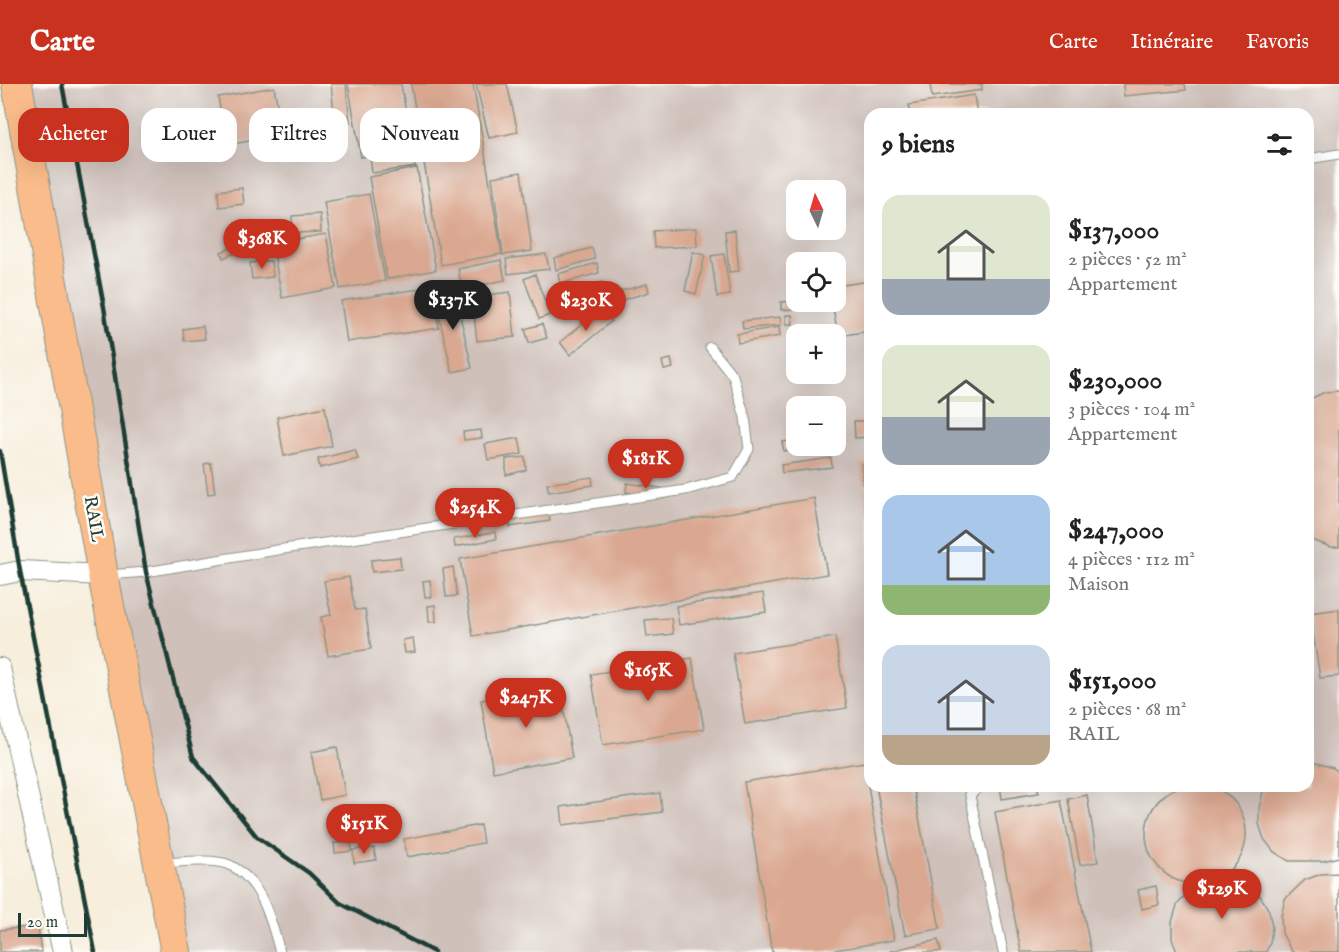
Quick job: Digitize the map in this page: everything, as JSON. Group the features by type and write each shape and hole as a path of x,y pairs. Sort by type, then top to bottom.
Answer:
{"main road":[{"name":"RAIL","path":"17,84 103,575 176,952"}],"street":[{"path":"0,575 21,571 103,575"},
{"path":"0,668 63,952"}],"lane":[{"path":"1314,158 1339,154"},
{"path":"103,575 146,572 300,546 686,490 733,477 749,449 745,417 733,376 710,346"},
{"path":"969,792 1003,952"},
{"path":"159,863 215,862 229,865 253,882 270,915 280,952"}],"shaded area":[{"path":"29,84 1339,84 1339,952 174,952 42,162 129,162 129,108 33,108"}],"building":[{"path":"331,84 346,84 350,122 348,122 348,108 333,108"},
{"path":"348,84 401,84 405,108 360,108 360,151"},
{"path":"411,84 473,84 477,108 415,108"},
{"path":"476,84 507,84 518,132 489,138"},
{"path":"930,84 982,84 982,90 932,97"},
{"path":"1123,84 1185,84 1186,90 1124,96"},
{"path":"274,87 278,108 249,108 249,141 237,143 237,108 220,108 218,97"},
{"path":"974,95 976,108 910,108 909,105"},
{"path":"480,125 502,254 441,265 424,162 480,162"},
{"path":"371,162 414,162 415,167 372,173"},
{"path":"417,168 436,270 387,279 369,177"},
{"path":"521,172 532,251 503,255 492,177"},
{"path":"242,188 244,204 219,207 218,191"},
{"path":"369,194 385,281 340,289 324,202"},
{"path":"320,214 321,232 293,233 292,216"},
{"path":"696,228 697,246 654,248 653,231"},
{"path":"735,230 739,271 729,272 725,231"},
{"path":"326,234 336,288 282,298 272,243"},
{"path":"243,243 245,249 223,258 221,252"},
{"path":"592,248 595,259 556,270 554,258"},
{"path":"693,252 705,255 696,294 685,291"},
{"path":"546,254 549,269 508,274 506,259"},
{"path":"724,254 730,295 717,297 711,256"},
{"path":"501,260 505,280 462,289 458,269"},
{"path":"271,261 273,277 252,279 250,263"},
{"path":"597,263 599,273 560,284 558,274"},
{"path":"535,274 550,315 539,319 524,279"},
{"path":"602,282 606,292 566,306 562,297"},
{"path":"864,282 864,332 846,335 846,324 836,324 834,312 846,312 846,285"},
{"path":"647,284 649,292 613,303 610,294"},
{"path":"432,287 439,328 347,342 341,301"},
{"path":"454,289 472,368 452,372 434,294"},
{"path":"510,292 515,337 477,341 472,297"},
{"path":"781,302 786,302 786,310 781,310"},
{"path":"602,308 612,321 570,355 560,342"},
{"path":"786,315 792,315 793,324 786,324"},
{"path":"780,317 781,325 743,329 742,321"},
{"path":"542,324 547,338 529,343 525,329"},
{"path":"203,326 205,339 184,341 183,329"},
{"path":"779,327 780,336 738,343 737,334"},
{"path":"671,359 673,368 664,370 662,361"},
{"path":"1339,391 1339,547 1331,547 1314,541 1314,397 1325,392"},
{"path":"325,407 332,446 284,456 277,417"},
{"path":"854,421 864,421 864,437 855,438"},
{"path":"481,430 482,438 464,440 463,432"},
{"path":"519,438 522,454 488,460 485,444"},
{"path":"786,441 786,451 784,451 782,442"},
{"path":"355,450 358,459 320,468 318,459"},
{"path":"525,457 526,470 506,475 506,459"},
{"path":"831,458 832,467 782,473 781,465"},
{"path":"679,462 680,470 640,476 638,468"},
{"path":"211,463 215,493 208,494 204,464"},
{"path":"861,464 864,464 863,484"},
{"path":"592,477 593,485 549,492 547,484"},
{"path":"627,483 667,489 666,498 626,492"},
{"path":"814,498 827,574 473,636 460,559"},
{"path":"549,514 550,521 510,527 509,521"},
{"path":"495,532 496,539 455,547 454,539"},
{"path":"400,557 401,569 372,572 371,560"},
{"path":"453,567 457,596 446,597 443,569"},
{"path":"349,577 355,610 365,609 371,649 328,656 321,617 331,615 324,581"},
{"path":"430,580 432,597 425,597 423,581"},
{"path":"763,593 766,612 679,625 676,606"},
{"path":"435,605 436,622 429,622 428,606"},
{"path":"1339,609 1339,676 1320,678 1314,639 1314,612"},
{"path":"671,618 673,634 647,637 645,620"},
{"path":"835,637 847,708 745,724 733,653"},
{"path":"413,638 415,652 405,653 403,640"},
{"path":"692,658 704,729 603,745 591,674"},
{"path":"560,687 572,758 493,772 481,700"},
{"path":"337,747 345,795 320,800 311,752"},
{"path":"864,762 864,792 869,792 894,940 824,952 772,952 744,782"},
{"path":"1314,763 1333,768 1339,772 1339,857 1323,861 1289,861 1274,852 1264,839 1259,824 1259,808 1263,792 1314,792"},
{"path":"877,792 914,792 940,929 905,935"},
{"path":"1001,792 1039,793 1002,799"},
{"path":"1168,792 1224,792 1238,806 1245,824 1245,844 1238,862 1224,876 1206,883 1186,883 1168,876 1154,862 1147,844 1147,824 1150,815 1154,806"},
{"path":"660,793 662,812 563,825 561,807"},
{"path":"1087,795 1098,862 1080,865 1068,799"},
{"path":"1061,800 1091,952 1021,952 995,812"},
{"path":"367,819 369,828 347,833 345,822"},
{"path":"480,825 483,843 407,857 404,839"},
{"path":"351,842 352,851 335,853 334,843"},
{"path":"374,848 376,860 354,863 353,850"},
{"path":"1339,873 1339,952 1292,952 1282,933 1281,916 1285,899 1305,880 1321,874"},
{"path":"1218,879 1234,880 1249,887 1261,897 1269,911 1272,927 1266,952 1177,952 1172,939 1172,922 1177,905 1188,892 1203,883"},
{"path":"1156,886 1159,905 1142,909 1138,890"},
{"path":"38,926 41,952 0,952 0,930"},
{"path":"938,940 941,952 890,952 890,951"}],"railway":[{"path":"62,84 104,307 146,572 193,757 257,837 309,873 340,903 434,952"},
{"path":"0,451 20,571 95,952"}]}
